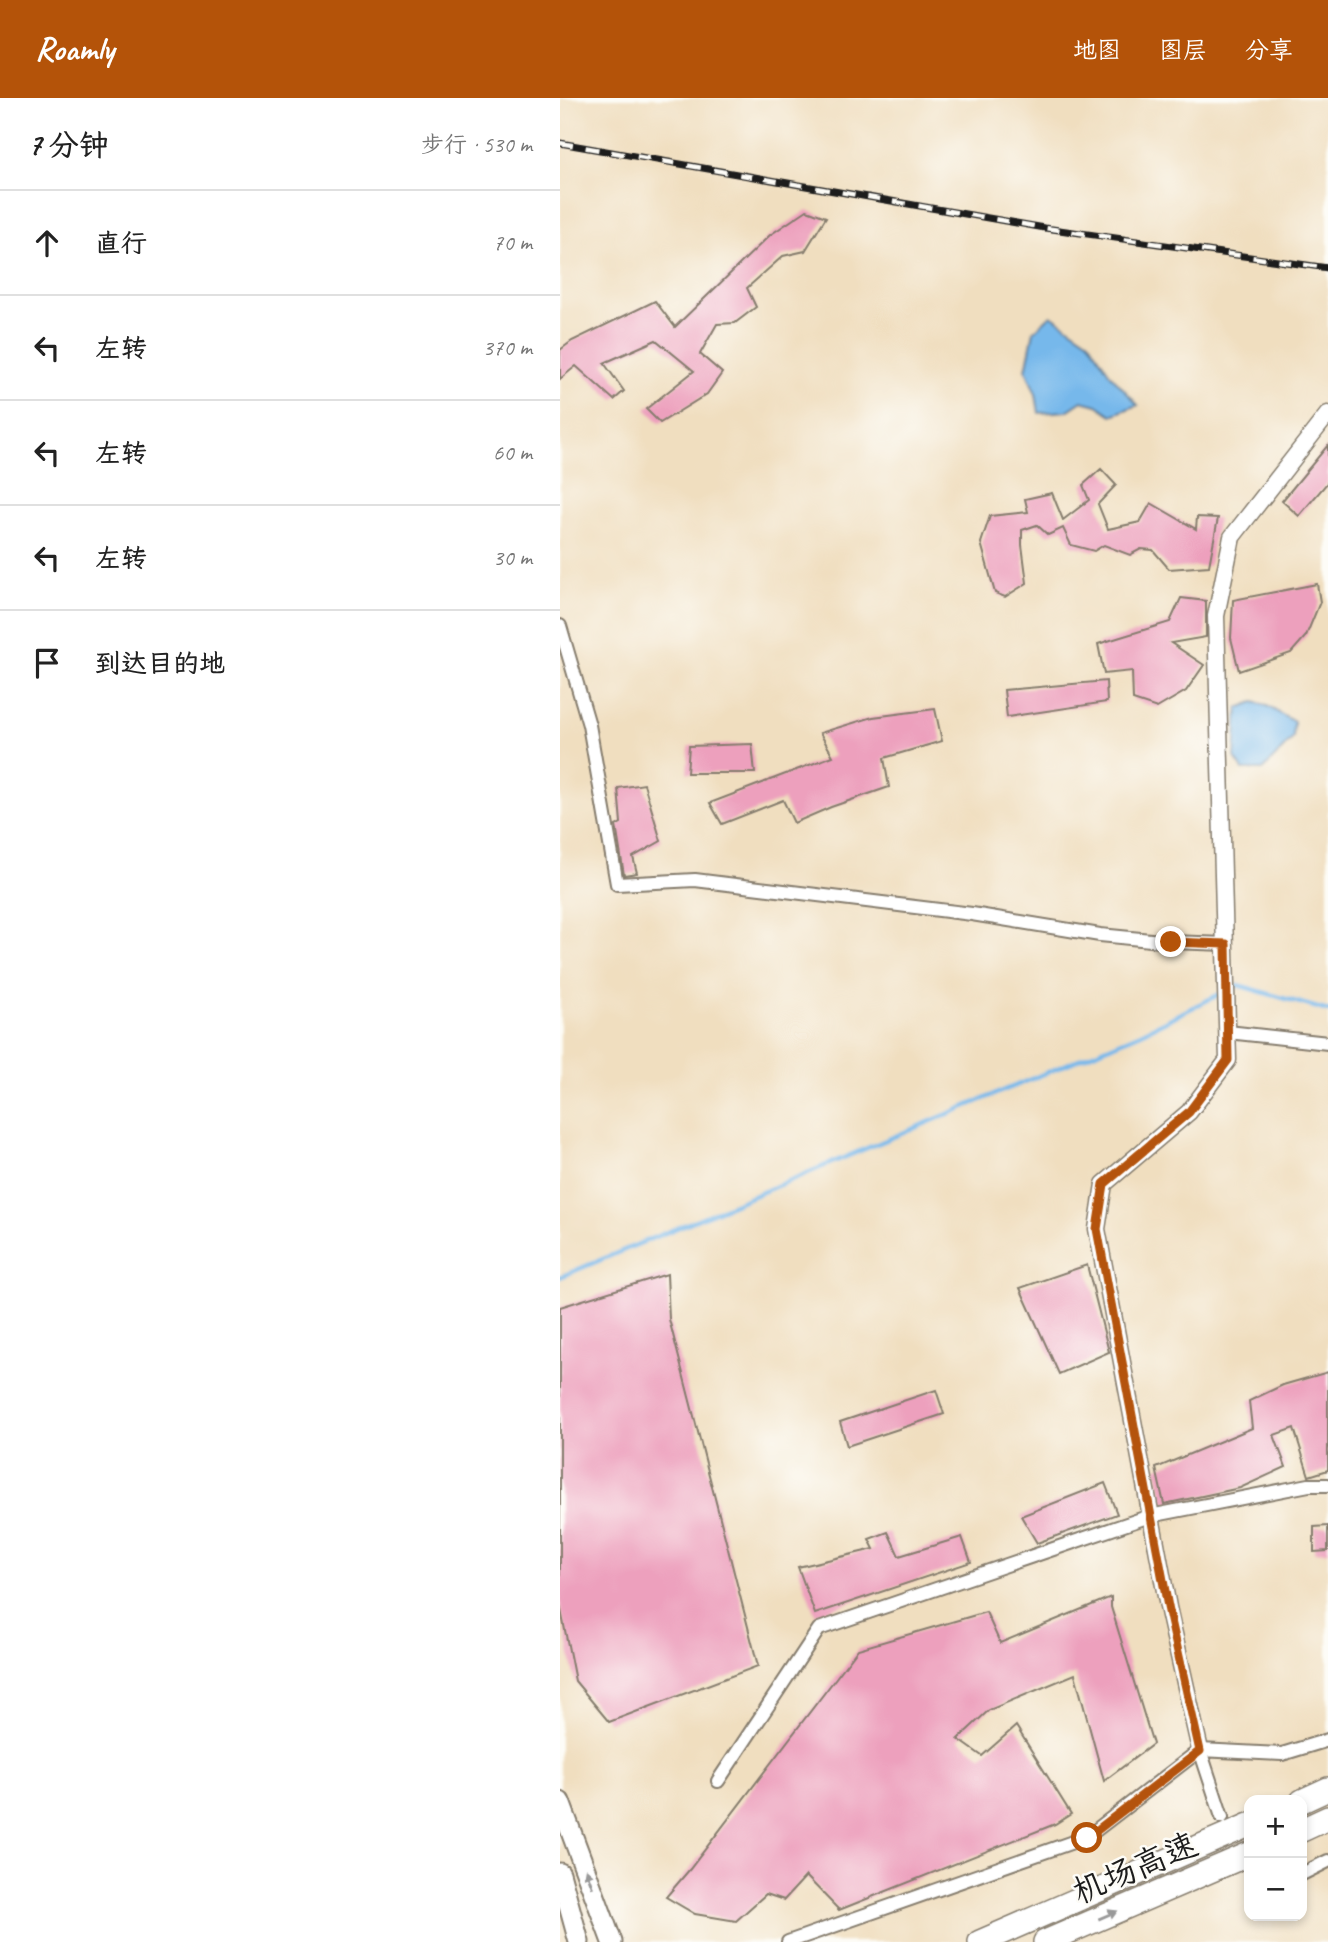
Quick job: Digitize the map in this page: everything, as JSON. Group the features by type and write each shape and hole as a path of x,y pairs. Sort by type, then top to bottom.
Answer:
{"highway":[{"path":"1307,1798 1328,1788"},
{"path":"1307,1828 1328,1818"},
{"name":"机场高速","path":"980,1942 1244,1827"},
{"name":"机场高速","path":"1045,1942 1244,1856"}],"main road":[{"path":"560,1802 612,1942"},
{"path":"560,1873 579,1942"}],"street":[{"path":"1222,1817 1200,1751 1168,1607 1097,1229 1104,1184 1189,1112 1228,1060 1216,616 1232,537 1328,414"},
{"path":"560,626 589,726 617,884 695,880 972,914 1100,935 1226,944"},
{"path":"1228,1032 1328,1043"},
{"path":"718,1781 819,1629 1150,1516 1309,1485 1328,1485"},
{"path":"788,1942 1087,1838 1200,1751 1282,1754 1328,1740"},
{"path":"1307,1872 1328,1861"}],"water":[{"path":"1051,315 1089,341 1110,374 1138,405 1112,415 1097,405 1082,401 1067,411 1039,413 1036,394 1026,370 1034,331"},
{"path":"1254,702 1267,706 1294,722 1293,738 1263,770 1243,770 1235,758 1238,708"}],"building":[{"path":"807,210 826,217 805,251 783,256 747,288 756,307 735,323 717,324 700,354 722,373 707,394 660,423 646,409 694,371 656,340 604,363 624,391 614,400 576,366 560,379 560,350 572,341 655,301 675,327 770,235"},
{"path":"1328,445 1328,482 1299,516 1282,501"},
{"path":"1101,469 1116,485 1098,504 1108,529 1140,522 1151,503 1196,529 1197,517 1218,518 1209,566 1169,569 1153,550 1141,549 1130,555 1104,545 1094,551 1071,545 1063,528 1048,535 1037,525 1022,530 1027,583 1005,597 995,593 981,543 990,516 1028,512 1025,499 1052,493 1063,520 1089,500 1083,485"},
{"path":"1317,584 1320,602 1306,636 1291,653 1239,671 1231,638 1233,600"},
{"path":"1181,598 1206,601 1206,637 1171,643 1204,665 1186,691 1157,708 1133,700 1132,671 1104,674 1098,644 1170,622"},
{"path":"1106,681 1107,702 1007,717 1004,690"},
{"path":"935,709 942,741 884,758 889,787 794,823 783,800 722,824 710,803 833,756 820,733 873,717"},
{"path":"752,744 755,773 687,773 689,746"},
{"path":"644,784 661,841 633,857 637,873 624,875 616,826 621,823 618,788"},
{"path":"1087,1265 1109,1352 1059,1374 1020,1288"},
{"path":"667,1274 669,1319 758,1666 609,1722 575,1681 560,1605 560,1307"},
{"path":"1328,1372 1328,1470 1309,1476 1294,1428 1274,1435 1286,1467 1240,1488 1164,1504 1156,1468 1252,1428 1249,1401 1283,1385"},
{"path":"936,1390 944,1414 847,1446 840,1422"},
{"path":"1105,1483 1117,1514 1037,1543 1021,1516"},
{"path":"1328,1526 1328,1551 1314,1552 1314,1527"},
{"path":"888,1532 899,1556 962,1537 971,1562 815,1614 798,1567 874,1549 869,1539"},
{"path":"1111,1597 1111,1607 1153,1744 1104,1781 1075,1674 989,1710 958,1739 982,1756 1016,1726 1071,1814 1055,1824 839,1910 806,1876 784,1900 766,1894 736,1921 695,1914 666,1897 858,1649 986,1612 1000,1643"}],"waterway":[{"path":"1230,989 1238,985 1328,1011"},
{"path":"560,1277 1141,1033 1222,993"}],"tunnel":[{"path":"1222,1817 1244,1859"}],"railway":[{"path":"560,143 1045,228 1328,268"}],"route":[{"path":"1087,1838 1200,1751 1150,1516 1097,1229 1104,1184 1189,1112 1228,1060 1226,944 1171,942"}]}
